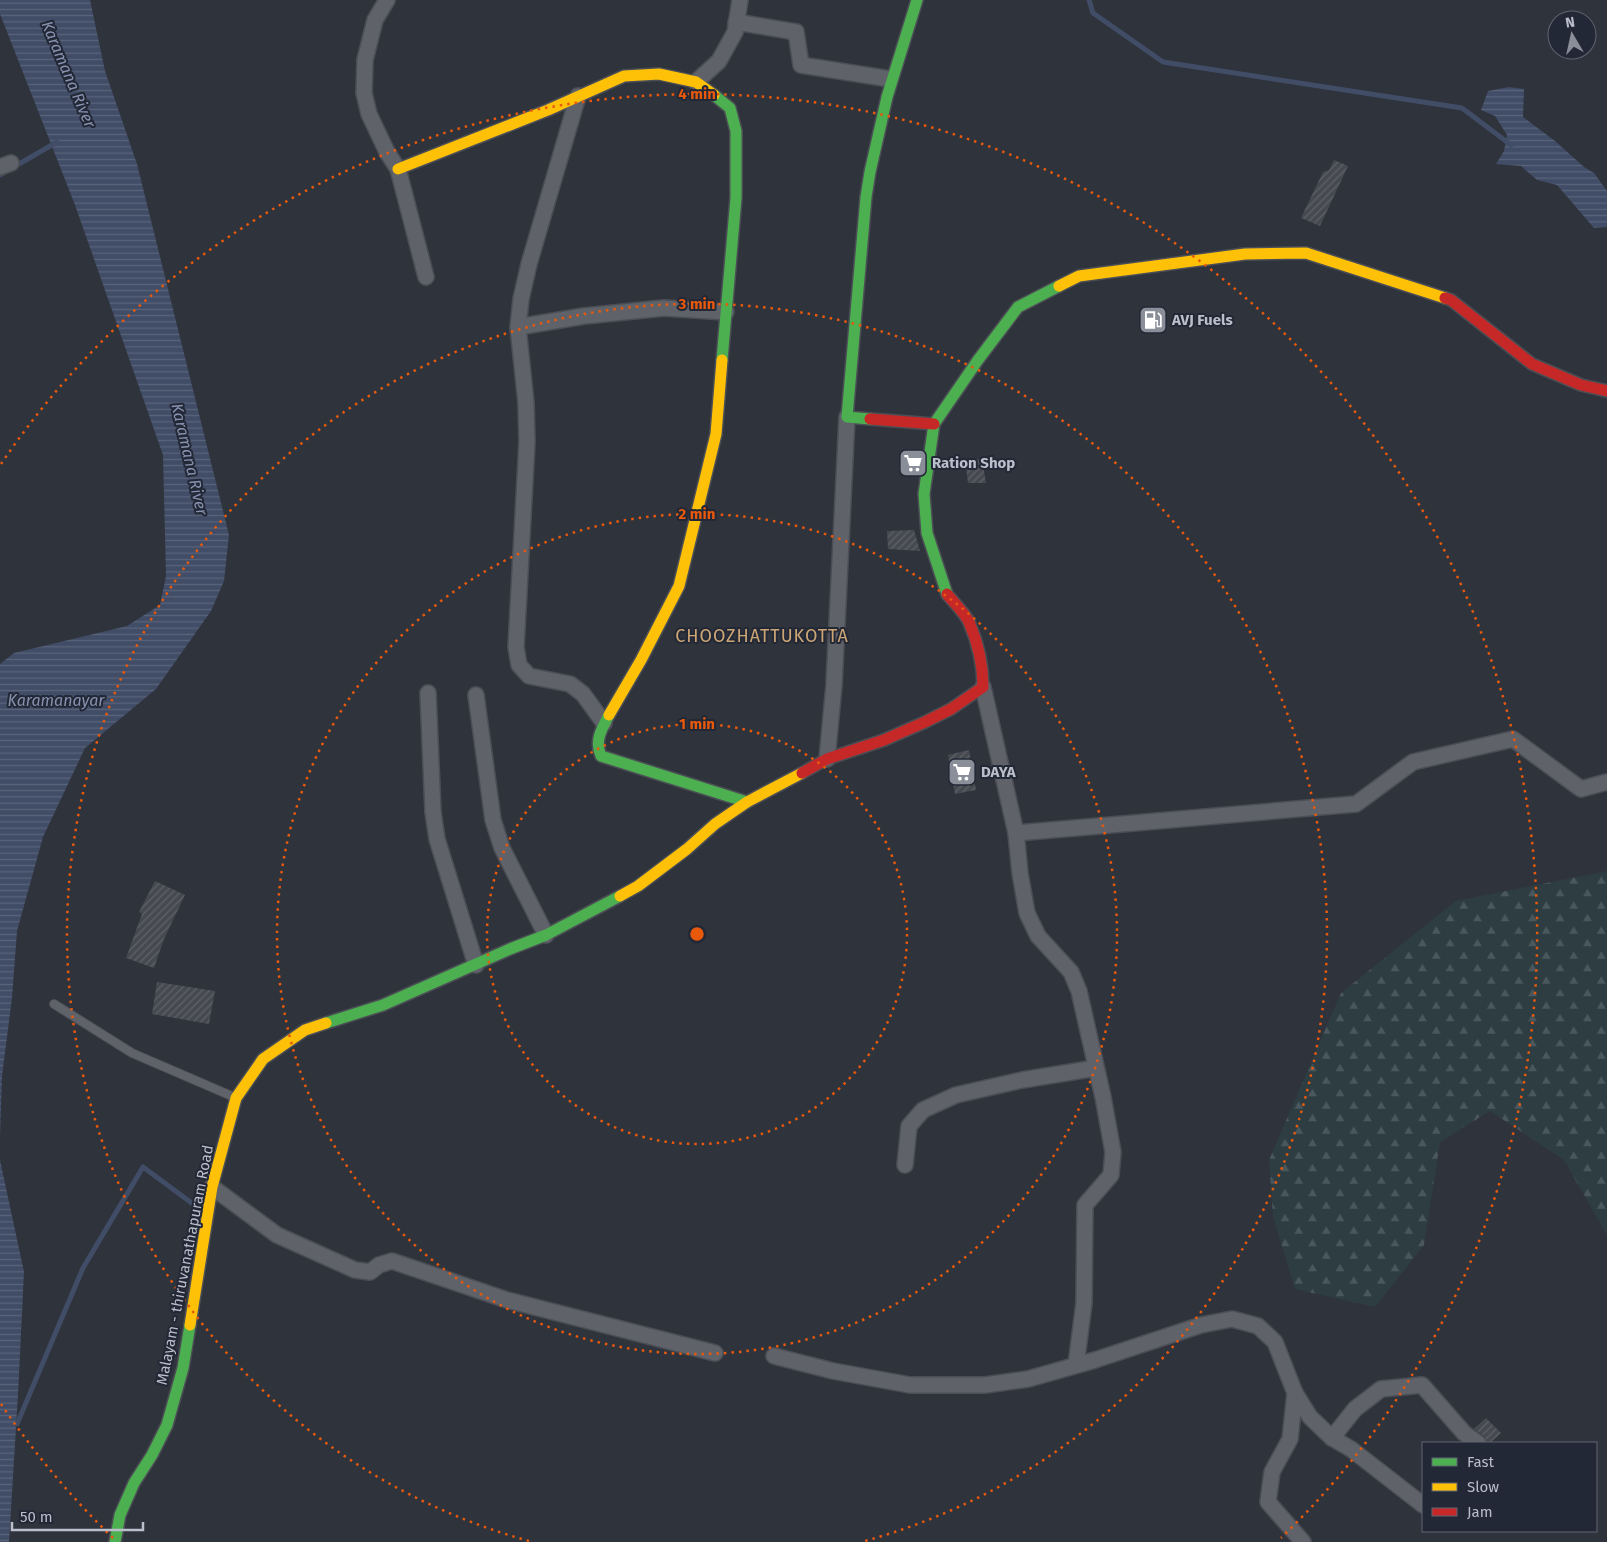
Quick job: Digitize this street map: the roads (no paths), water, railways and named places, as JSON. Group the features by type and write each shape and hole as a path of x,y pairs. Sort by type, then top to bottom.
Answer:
{"main road":[{"path":"917,0 890,79 870,166 847,417 934,424"},
{"path":"398,169 624,76 659,74 696,82 730,108 736,131 736,198 716,434 679,586 641,660 599,732 598,750 601,756 747,802"},
{"path":"983,687 983,670 979,650 968,621 945,591 926,532 924,494 934,424 978,360 1018,307 1079,276 1245,254 1306,253 1451,300 1532,364 1581,385 1607,391"},
{"name":"Malayam - thiruvanathapuram Road","path":"115,1542 120,1515 134,1483 152,1455 170,1416 183,1368 212,1187 236,1098 263,1059 305,1030 383,1005 546,935 638,886 687,849 714,824 747,802 827,759 884,740 925,722 951,709 983,687"}],"street":[{"path":"387,0 375,20 365,60 364,94 369,114 387,152 398,169 426,277"},
{"path":"696,82 719,61 735,32 740,0"},
{"path":"736,22 796,32 801,64 890,79"},
{"path":"578,96 529,264 521,299 518,327 526,403 527,442 516,647 519,665 529,676 570,684 584,694 604,724"},
{"path":"518,327 584,316 664,308 726,312"},
{"path":"827,759 834,684 847,417"},
{"path":"983,687 1016,833 1027,913 1038,936 1071,972 1079,990 1113,1152 1110,1175 1085,1205 1084,1303 1076,1365"},
{"path":"428,693 433,812 437,839 476,964"},
{"path":"476,695 493,820 502,848 546,935"},
{"path":"1016,833 1356,804 1413,762 1513,739 1581,789 1607,782"},
{"path":"905,1165 909,1126 923,1110 956,1095 1022,1080 1096,1068"},
{"path":"212,1187 277,1235 354,1270 370,1272 379,1264 392,1261 507,1300 716,1353"},
{"path":"774,1356 833,1371 910,1385 985,1386 1028,1379 1201,1325 1232,1319 1258,1326 1275,1342 1295,1393 1310,1417 1332,1438 1351,1448 1422,1504"},
{"path":"1332,1438 1355,1409 1382,1389 1422,1385 1464,1433 1477,1442"},
{"path":"1295,1393 1290,1439 1272,1472 1268,1502 1303,1542"}],"lane":[{"path":"54,1004 132,1053 236,1098"}],"water":[{"name":"Karamanayar","path":"0,0 90,0 105,71 137,164 229,535 224,581 211,611 156,689 85,748 43,837 17,931 12,998 2,1076 0,1137 0,664 14,653 127,626 160,605 166,576 163,455 75,205 0,14"},
{"path":"1509,87 1524,89 1523,117 1594,173 1607,191 1607,227 1594,228 1557,185 1537,180 1521,166 1496,164 1504,151 1507,135 1495,116 1481,110 1488,91"},
{"path":"0,1160 24,1272 9,1542 0,1542"}],"waterway":[{"path":"1089,0 1093,13 1163,62 1462,108 1511,145"},
{"path":"0,175 57,142"},
{"path":"17,1424 83,1268 143,1167 193,1204"}],"place":[{"name":"AVJ Fuels","path":"1153,320"},
{"name":"Ration Shop","path":"913,463"},
{"name":"DAYA","path":"962,772"}],"district":[{"name":"CHOOZHATTUKOTTA","path":"762,636"}],"water label":[{"name":"Karamana River","path":"69,74"},
{"name":"Karamana River","path":"190,459"}]}
